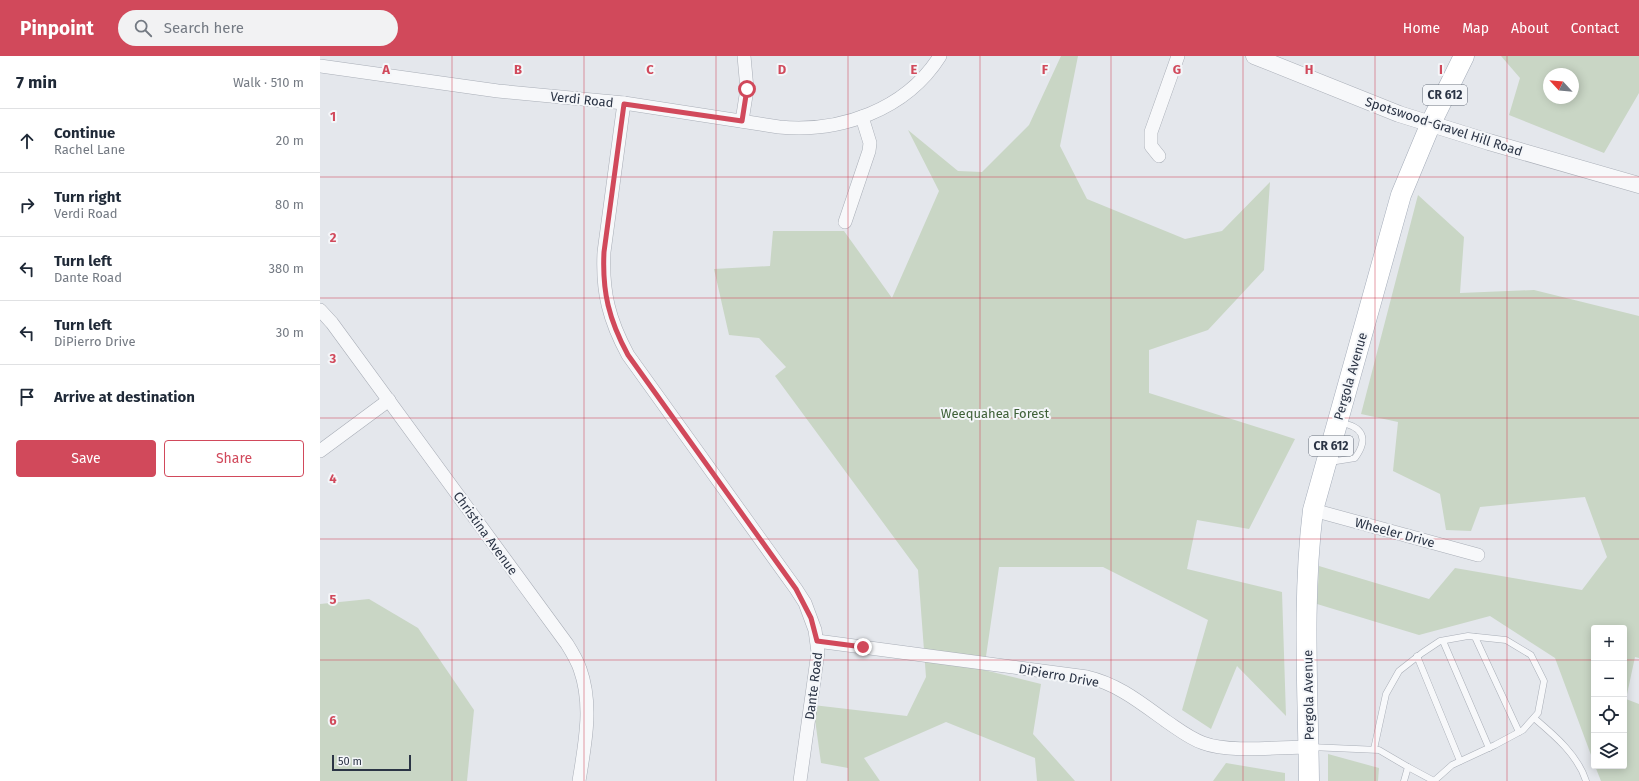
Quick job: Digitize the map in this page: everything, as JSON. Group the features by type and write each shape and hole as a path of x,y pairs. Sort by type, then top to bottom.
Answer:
{"main road":[{"name":"CR 612","path":"1431,124 1464,56"},
{"name":"Pergola Avenue","path":"1309,781 1306,598 1308,548 1313,510 1401,195 1431,124"}],"street":[{"path":"742,121 747,89 744,56"},
{"name":"Verdi Road","path":"320,66 491,90 624,104 779,127 802,128 832,125 862,118 889,104 923,77 940,56"},
{"path":"1159,156 1151,146 1150,132 1178,56"},
{"name":"Spotswood-Gravel Hill Road","path":"1254,56 1399,114 1496,144 1639,184"},
{"name":"Dante Road","path":"624,104 604,252 604,286 611,319 615,331 631,361 796,589 811,618 817,641 818,652 800,781"},
{"path":"845,222 869,151 870,143 862,118"},
{"name":"Christina Avenue","path":"320,310 332,323 389,400 564,640 574,658 583,680 587,708 587,728 579,781"},
{"path":"320,451 389,400"},
{"name":"Wheeler Drive","path":"1313,510 1478,555"},
{"name":"DiPierro Drive","path":"817,641 1087,677 1099,680 1123,691 1182,732 1204,743 1227,748 1309,747"}],"lane":[{"path":"1326,462 1355,458 1360,451 1362,436 1358,428 1352,425 1337,423"},
{"path":"1309,747 1379,750 1434,781 1452,765 1523,730 1538,713 1544,681 1531,655 1506,640 1468,636 1443,641 1417,656 1399,671 1386,694 1374,749"},
{"path":"1475,637 1519,732"},
{"path":"1443,641 1489,748"},
{"path":"1417,656 1460,761"},
{"path":"1534,718 1560,742 1582,769 1586,781"},
{"path":"1404,781 1408,767"}],"green space":[{"name":"Weequahea Forest","path":"1061,56 1078,56 1060,146 1087,199 1185,239 1222,231 1270,182 1264,270 1208,330 1149,350 1149,393 1295,439 1249,529 1197,520 1187,569 1282,592 1286,716 1237,666 1211,729 1182,710 1208,620 1103,567 999,567 984,670 1041,684 1033,734 1075,781 1037,781 1035,758 946,722 864,758 880,781 848,781 848,768 821,763 813,705 907,716 926,677 918,570 775,376 786,367 759,338 729,335 714,269 770,266 773,231 844,231 892,298 939,191 908,130 958,171 982,172 1029,125"},
{"path":"1501,56 1639,56 1639,93 1604,153 1509,115 1520,78"},
{"path":"1418,195 1464,237 1460,293 1534,290 1639,316 1639,658 1635,657 1627,694 1627,625 1591,625 1591,755 1555,658 1490,616 1419,635 1317,604 1319,566 1429,599 1455,568 1582,590 1607,557 1585,497 1480,507 1471,531 1446,530 1440,494 1393,471 1398,422 1361,414"},
{"path":"369,599 418,628 474,710 467,781 320,781 320,604"},
{"path":"1627,699 1639,704 1639,781 1601,781 1596,769 1627,769"},
{"path":"1328,754 1379,768 1378,781 1328,781"},
{"path":"1226,763 1285,773 1285,781 1213,781"}],"route":[{"path":"747,89 742,121 624,104 604,252 603,270 607,305 615,331 628,355 805,603 815,630 817,641 863,647"}]}
